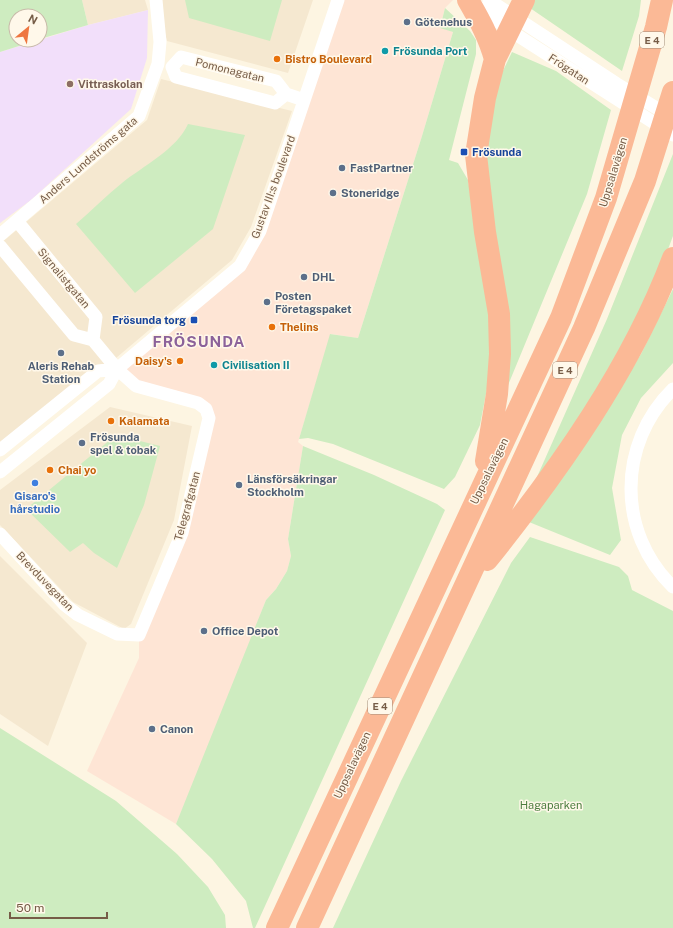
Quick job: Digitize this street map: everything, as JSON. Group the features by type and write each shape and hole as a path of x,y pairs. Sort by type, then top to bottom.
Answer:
{"highway":[{"path":"468,0 491,43 495,59"},
{"name":"Uppsalavägen","path":"277,928 561,318 606,198 656,27 662,0"},
{"path":"483,484 497,394 500,354 499,314 485,232 476,155 484,98 495,59 516,16"},
{"name":"E 4","path":"307,928 584,328 645,181 673,92"},
{"path":"465,588 529,507 592,414 634,343 665,280 673,258"}],"street":[{"name":"Anders Lundströms gata","path":"0,235 139,116 158,64 160,42 156,0"},
{"name":"Gustav III:s boulevard","path":"0,472 109,384 117,369 240,266 260,231 338,0"},
{"name":"Frögatan","path":"468,0 516,16 612,97 673,135"},
{"name":"Frögatan","path":"490,0 617,84 673,118"},
{"name":"Pomonagatan","path":"286,94 275,103 176,77 172,67 181,57 276,82 286,94 304,100"},
{"path":"158,64 172,67"},
{"name":"Signalistgatan","path":"17,221 96,316 93,340"},
{"path":"0,246 74,335 93,340 117,369"},
{"path":"0,450 98,370 117,369"},
{"name":"Telegrafgatan","path":"117,369 136,386 198,403 206,409 209,418 182,533 139,635"},
{"path":"673,389 664,397 644,430 637,447 631,482 633,519 638,537 646,554 659,574 673,587"},
{"name":"Brevduvegatan","path":"0,534 65,605 78,615 117,634 139,635"}],"shaded area":[{"path":"82,0 145,0 148,10 88,25"},
{"path":"157,0 313,0 288,73 167,41"},
{"path":"340,0 453,0 445,8 440,27 453,32 422,136 358,338 331,334 298,442 303,446 288,539 291,556 287,571 276,589 266,600 210,744 176,824 87,771 139,658 139,637 184,533 207,409 137,385 118,369 241,267"},
{"name":"Vittraskolan","path":"148,10 147,58 131,109 31,200 0,223 0,52 13,48 48,48 48,37 88,25"},
{"path":"161,79 292,111 251,227 232,260 0,456 0,244 147,120"},
{"path":"110,407 192,426 174,520 131,624 124,629 73,602 0,525 0,490"},
{"path":"0,556 87,643 48,746 0,714"}],"green space":[{"path":"0,0 82,0 88,25 48,37 48,8 8,8 8,48 13,48 0,52"},
{"path":"185,0 282,0 270,41 189,18"},
{"path":"533,0 641,0 639,16 622,71 530,8"},
{"path":"445,8 470,31 476,40 476,54 449,160 458,163 468,180 492,326 491,368 480,425 455,477 444,489 333,444 308,438 299,439 330,334 358,338 422,136 453,32 440,28"},
{"path":"512,52 556,71 611,110 587,194 504,395 486,176 486,132 500,77"},
{"path":"188,124 245,135 213,229 135,293 76,224 122,183 168,149 183,133"},
{"path":"673,154 673,236 653,289 613,368 525,504 607,319"},
{"path":"673,289 673,363 641,398 622,435 612,488 621,540 610,555 529,522 589,436 641,354"},
{"path":"116,435 160,446 144,505 117,568 94,553 83,543 70,552 26,509"},
{"path":"303,446 374,475 437,504 445,510 255,928 253,928 246,901 212,859 176,824 266,600 276,589 287,571 291,556 288,539"},
{"name":"Hagaparken","path":"530,537 619,567 628,576 632,590 673,611 673,928 333,928 401,781 511,563"},
{"path":"0,728 116,801 177,854 208,887 225,915 226,928 0,928"}],"place":[{"name":"Götenehus","path":"407,22"},
{"name":"Frösunda Port","path":"385,51"},
{"name":"Bistro Boulevard","path":"277,59"},
{"name":"Vittraskolan","path":"70,84"},
{"name":"Frösunda","path":"464,152"},
{"name":"FastPartner","path":"342,168"},
{"name":"Stoneridge","path":"333,193"},
{"name":"DHL","path":"304,277"},
{"name":"Posten Företagspaket","path":"267,302"},
{"name":"Frösunda torg","path":"194,320"},
{"name":"Thelins","path":"272,327"},
{"name":"Aleris Rehab Station","path":"61,353"},
{"name":"Daisy's","path":"180,361"},
{"name":"Civilisation II","path":"214,365"},
{"name":"Kalamata","path":"111,421"},
{"name":"Frösunda spel & tobak","path":"82,443"},
{"name":"Chai yo","path":"50,470"},
{"name":"Gisaro's hårstudio","path":"35,483"},
{"name":"Länsförsäkringar Stockholm","path":"239,485"},
{"name":"Office Depot","path":"204,631"},
{"name":"Canon","path":"152,729"}],"district":[{"name":"FRÖSUNDA","path":"199,341"}]}
